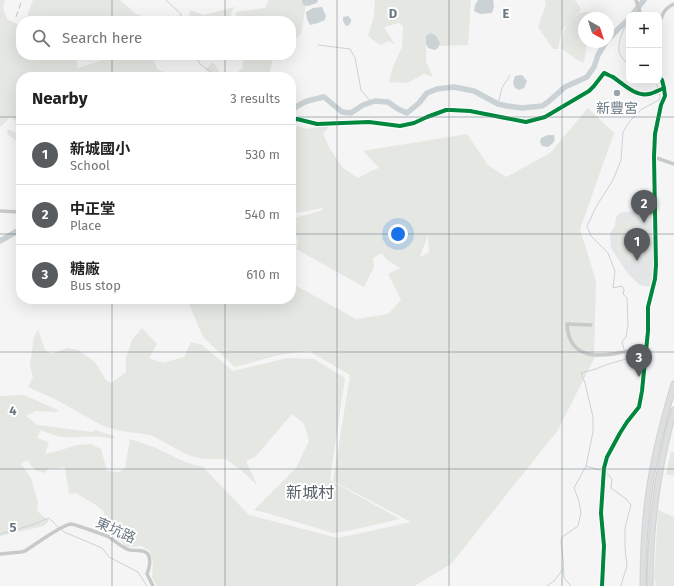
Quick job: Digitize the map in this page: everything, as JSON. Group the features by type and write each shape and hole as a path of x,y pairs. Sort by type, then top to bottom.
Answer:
{"highway":[{"path":"643,586 645,536 650,485 659,438 674,384"},
{"path":"650,586 655,500 674,410"}],"street":[{"path":"636,1 640,12"},
{"path":"662,16 665,10 674,4"},
{"path":"296,120 317,124 369,122 400,126 414,123 446,110 451,110 470,111 526,122 544,117 589,91 604,73 629,89 644,95 664,88"},
{"path":"602,586 604,546 601,513 604,468 607,457 627,422 639,407 642,391 648,331 648,307 655,279 656,265 654,157 655,134 665,96 662,80"},
{"path":"654,157 674,164"},
{"path":"0,211 16,212"},
{"path":"591,325 567,324 568,332 575,346 580,351 606,355 646,347"},
{"name":"東坑路","path":"0,554 25,551 64,526 73,524 107,536 120,546 131,551 142,551 147,553 149,556 149,568 146,574 152,586"}],"shaded area":[{"path":"0,0 5,0 3,8 7,19 16,24 16,60 76,60 78,68 103,60 154,60 157,69 164,72 16,72 16,121 10,117 1,127"},
{"path":"33,0 120,0 136,14 142,16 27,16"},
{"path":"269,0 305,0 306,4 301,35 296,38 296,16 236,16 236,12 265,8"},
{"path":"302,0 318,0 317,3 308,6 303,5"},
{"path":"375,0 471,0 468,45 438,46 432,41 426,46 426,62 433,77 424,74 407,83 389,82 392,69 402,47 403,26 399,23 384,27 395,45 389,41 380,45 368,36 374,16"},
{"path":"478,0 493,0 494,6 492,13 480,14 474,11"},
{"path":"545,0 575,0 581,9 574,18 578,14 578,48 586,48 584,63 574,58 561,48 564,30 572,20 562,30 558,49 553,49 538,27 546,4"},
{"path":"234,7 231,16 189,16 190,10 204,15"},
{"path":"322,7 326,16 325,20 310,25 306,12 313,8"},
{"path":"348,16 351,19 351,22 346,26 343,21 343,17"},
{"path":"431,33 436,36 440,43 438,48 435,50 428,48 426,43 426,36"},
{"path":"243,60 273,60 270,72 238,72 243,68"},
{"path":"213,62 220,72 208,72 205,70"},
{"path":"522,75 527,81 524,88 519,90 515,88 513,83 515,76"},
{"path":"588,108 614,133 580,229 596,281 594,359 558,430 451,564 414,586 157,586 152,578 153,563 150,551 141,546 127,547 112,533 103,511 76,493 69,494 65,467 48,469 45,473 35,470 27,460 21,464 31,478 38,503 37,511 49,521 44,526 0,536 0,396 24,395 58,410 57,412 35,411 26,416 38,425 92,432 95,430 114,436 113,439 95,436 62,437 41,430 37,438 49,442 45,454 77,445 91,444 101,449 107,471 119,472 125,468 130,439 154,447 185,462 203,467 249,515 338,538 411,522 333,481 350,375 309,351 279,355 235,367 203,337 189,304 296,304 296,286 356,319 388,314 401,300 388,274 400,268 386,259 382,253 373,258 374,267 364,287 296,249 298,242 296,235 296,218 323,209 296,213 297,126 307,129 330,125 323,134 330,149 343,168 358,178 379,168 363,151 467,134 488,165 506,177 550,153","holes":["428,235 429,252 421,257 420,256"]},
{"path":"8,129 16,133 16,140 7,134"},
{"path":"548,135 554,135 554,142 548,147 542,146 540,142 541,138"},
{"path":"633,211 652,212 654,275 650,287 640,285 628,274 611,248 610,234 615,226 616,217 620,213"},
{"path":"632,216 635,216 636,262 633,262 633,257 628,260 624,260 620,258 617,253 616,226 620,221 625,219 632,222"},
{"path":"142,328 157,344 149,358 163,363 184,357 191,342 202,345 233,371 287,358 314,359 345,378 330,480 400,519 333,533 254,510 296,468 309,441 304,424 292,414 255,457 246,461 257,485 241,470 226,459 203,459 188,455 151,435 121,431 103,426 55,399 28,387 33,377 30,366 34,337 38,329 45,350 52,354 67,348 78,350 95,362 106,380 111,383 126,372 126,358 132,340"},
{"path":"671,452 674,452 674,476 666,474"},
{"path":"658,510 674,517 674,586 656,586 654,577"}],"waterway":[{"path":"166,0 181,14 181,16"},
{"path":"634,12 644,0"},
{"path":"614,33 626,22"},
{"path":"626,24 619,43 620,54 626,62"},
{"path":"318,45 350,49 355,58 361,90 371,102"},
{"path":"296,107 310,100 324,97 342,112 351,113 363,105 375,101 388,102 407,113 419,103 427,93 437,89 454,87 474,91 498,104 507,106 522,108 542,106 565,87 587,77 594,67 602,48"},
{"path":"198,60 200,64 212,72"},
{"path":"498,104 502,88 510,75"},
{"path":"656,84 658,88"},
{"path":"624,349 622,342 626,337 628,325 627,298 623,294 624,290 622,286 613,288 615,271 608,253 591,236 587,226 596,207 613,180 621,160 623,132 630,121 642,109 659,100 659,91"},
{"path":"0,241 16,232"},
{"path":"571,586 564,578 561,542 562,537 578,526 581,513 579,501 574,488 586,466 593,432 593,417 585,383 581,373 626,359 625,354"},
{"path":"586,466 603,471"},
{"path":"606,472 612,479 611,488 625,498 631,505 625,528 627,566 621,585 622,586"},
{"path":"0,534 32,525 49,518 59,528"},
{"path":"61,529 64,532 102,548 109,557 138,572 147,586"},
{"path":"547,586 554,581 563,569"}],"railway":[{"path":"16,16 22,0"}],"cycle path":[{"path":"296,119 317,124 369,122 400,126 414,123 446,110 451,110 470,111 526,122 545,117 589,91 604,73 613,77 639,94 649,94 664,88"},
{"path":"602,586 604,546 601,513 604,468 607,457 620,433 639,407 642,391 648,331 648,307 655,279 656,265 654,157 655,134 661,105 665,96 662,80"}],"place":[{"name":"新豐宮","path":"617,93"},
{"name":"中正堂","path":"644,223"},
{"name":"新城國小","path":"637,261"},
{"name":"糖廠","path":"639,377"}],"district":[{"name":"新城村","path":"310,492"}]}
